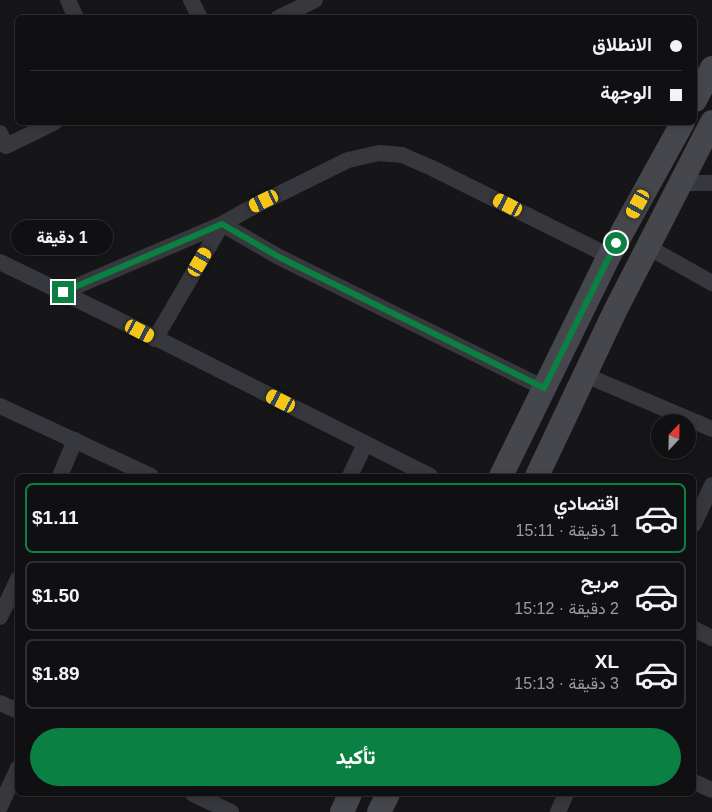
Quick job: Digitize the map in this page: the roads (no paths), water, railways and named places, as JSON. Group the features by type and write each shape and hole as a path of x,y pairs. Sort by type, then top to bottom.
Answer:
{"street":[{"path":"68,0 75,15"},
{"path":"192,0 199,15"},
{"path":"284,15 315,0"},
{"path":"697,96 712,68"},
{"path":"538,474 648,247 712,122"},
{"path":"2,143 47,125"},
{"path":"502,474 609,256 681,125"},
{"path":"63,292 222,224 348,160 379,153 402,155 432,168 609,256"},
{"path":"680,183 712,183"},
{"path":"156,338 222,224"},
{"path":"222,224 279,257 544,388"},
{"path":"648,247 712,283"},
{"path":"0,262 426,474"},
{"path":"586,374 712,429"},
{"path":"0,406 146,474"},
{"path":"61,474 75,440"},
{"path":"351,474 365,444"},
{"path":"696,521 708,503 712,485"},
{"path":"0,617 15,585"},
{"path":"696,630 712,638"},
{"path":"0,703 15,710"},
{"path":"0,807 15,774"},
{"path":"696,783 712,790"},
{"path":"202,796 231,812"},
{"path":"342,812 349,796"},
{"path":"379,812 387,796"},
{"path":"558,812 565,796"}]}
